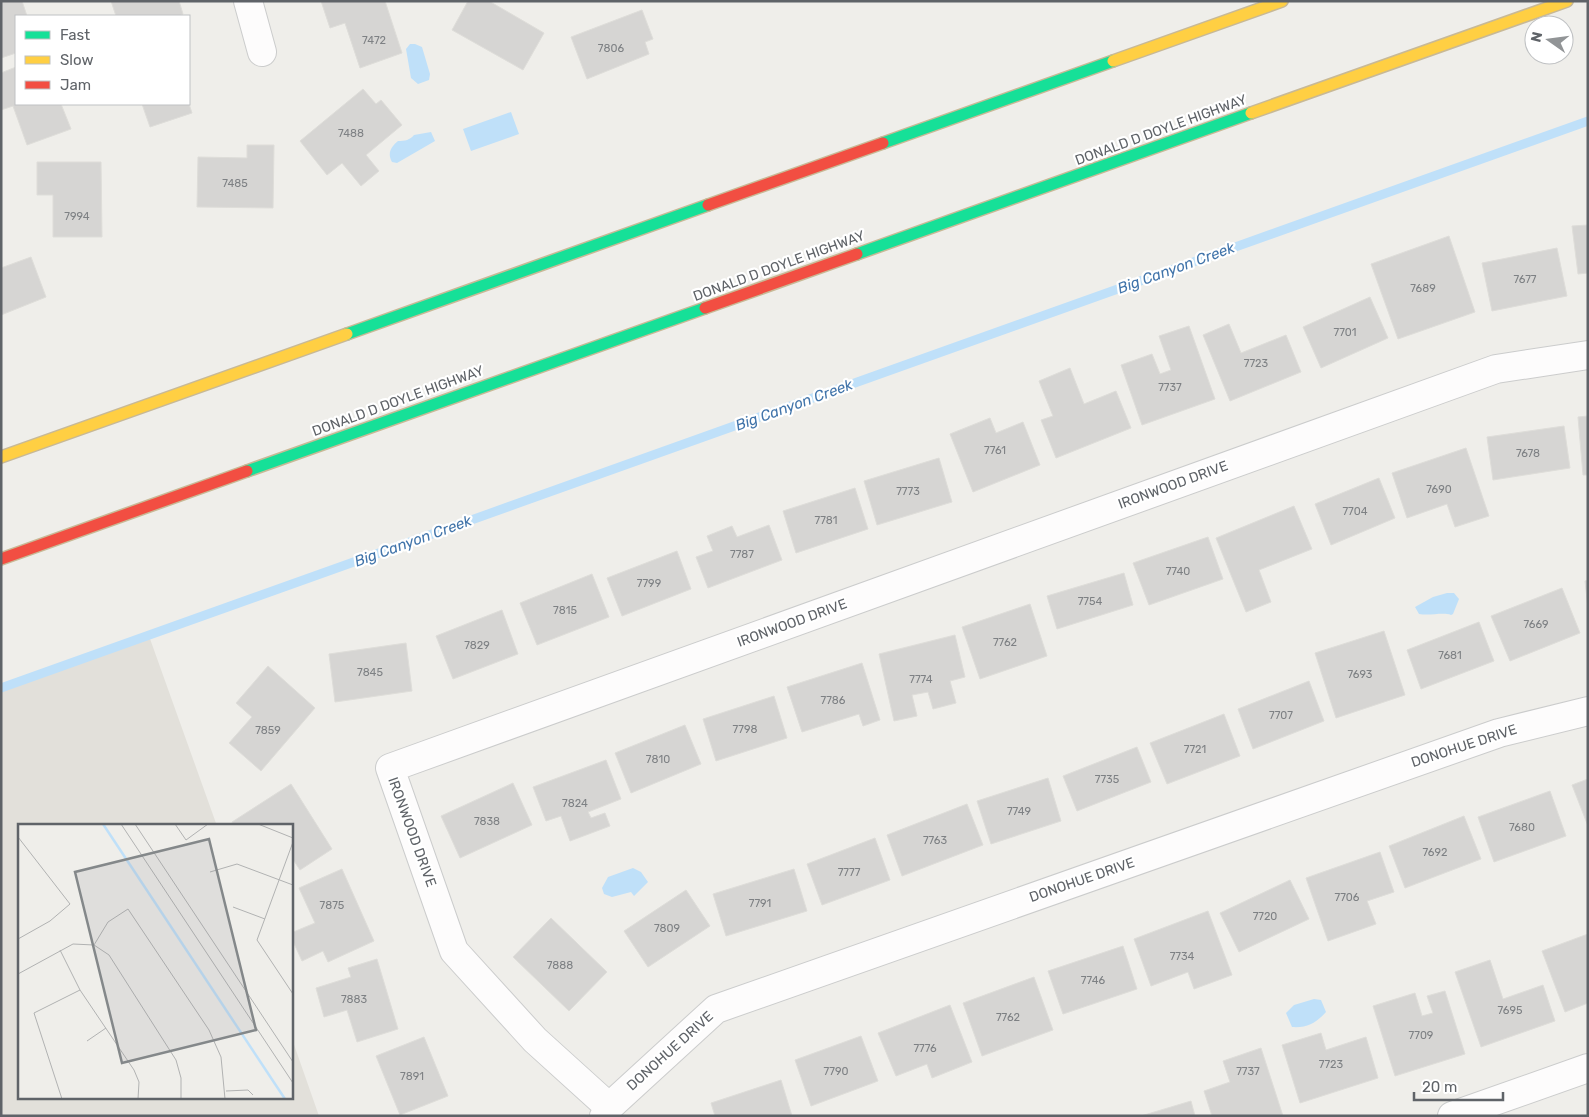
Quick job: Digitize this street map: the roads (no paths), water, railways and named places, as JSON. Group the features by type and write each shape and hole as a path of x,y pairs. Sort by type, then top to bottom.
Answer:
{"highway":[{"path":"1,457 1282,1"},
{"name":"DONALD D DOYLE HIGHWAY","path":"1,559 1567,1"}],"street":[{"path":"248,1 262,52"},
{"name":"IRONWOOD DRIVE","path":"606,1111 535,1040 454,951 390,768 1496,369 1588,355"},
{"name":"DONOHUE DRIVE","path":"606,1111 716,1009 1499,733 1588,711"},
{"path":"1452,1116 1588,1068"}],"water":[{"path":"410,44 422,47 430,74 429,80 418,84 411,78 406,49"},
{"path":"511,112 519,134 471,151 463,129"},
{"path":"431,132 435,141 397,163 392,162 391,150 398,141 407,140 414,135"},
{"path":"1454,593 1459,599 1453,614 1419,614 1415,607 1433,597"},
{"path":"633,868 641,872 648,882 634,896 631,892 612,897 604,894 602,888 608,877"},
{"path":"1314,999 1321,1000 1326,1012 1311,1024 1303,1027 1292,1027 1286,1013 1294,1005"}],"waterway":[{"name":"Big Canyon Creek","path":"1,688 1588,121"}]}
